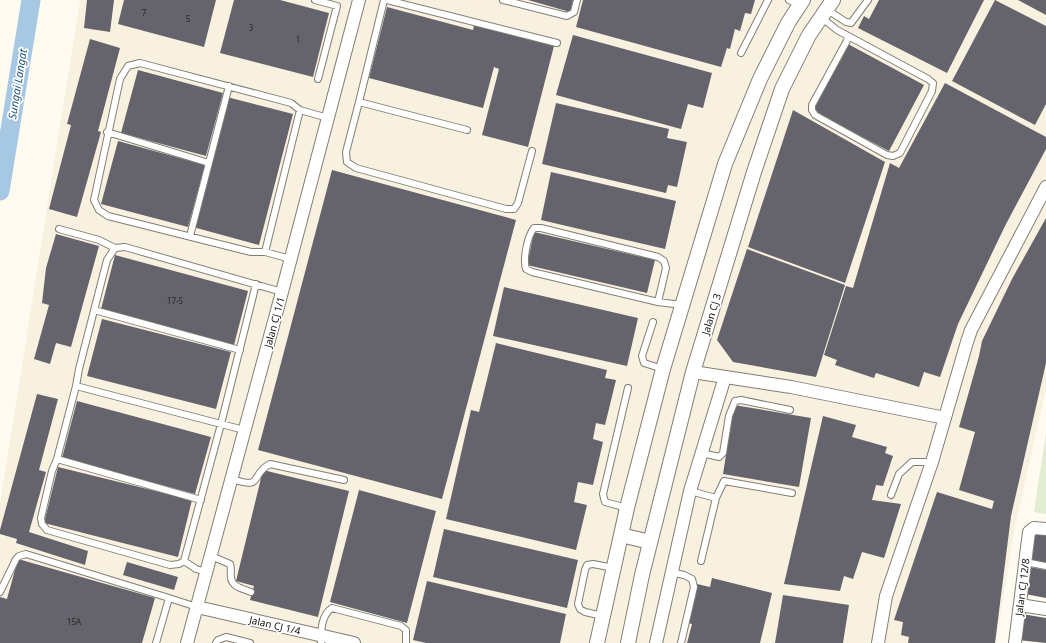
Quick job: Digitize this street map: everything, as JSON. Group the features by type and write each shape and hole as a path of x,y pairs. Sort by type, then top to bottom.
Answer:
{"street":[{"name":"Jalan CJ 1/1","path":"187,643 359,0"},
{"path":"597,643 627,508 663,369 725,164 760,79 797,2"},
{"name":"Jalan CJ 3","path":"628,643 650,542 693,372 754,172 782,89 809,35 827,9"},
{"path":"878,643 886,596 932,462 971,330 1046,187"},
{"path":"693,372 791,387 945,418"},
{"path":"656,643 690,491 725,377"},
{"name":"Jalan CJ 12/8","path":"1018,643 1020,605 1029,532 1034,528 1046,529"},
{"path":"621,535 650,542"},
{"path":"1020,605 1046,609"},
{"name":"Jalan CJ 1/4","path":"197,607 321,639 354,643"}],"lane":[{"path":"315,0 337,6 318,79"},
{"path":"532,151 518,203 514,209 506,209 356,168 347,162 346,152 386,0 557,43"},
{"path":"503,0 567,16 574,12 577,0"},
{"path":"740,54 768,0"},
{"path":"827,9 843,21 851,23 868,0"},
{"path":"827,9 837,30 933,83 932,91 900,153 893,156 887,155 815,115 812,110 812,105 849,37"},
{"path":"290,259 265,252 251,252 108,216 99,210 94,200 120,79 128,66 140,63 291,103 300,110 328,118"},
{"path":"190,236 229,86"},
{"path":"359,102 468,130"},
{"path":"265,252 300,110"},
{"path":"108,132 209,163"},
{"path":"658,302 666,268 664,261 658,257 541,228 534,228 531,233 524,262 526,269 532,272 658,302 683,305"},
{"path":"59,229 99,240 115,248 125,247 282,292"},
{"path":"115,248 107,260 57,459 52,471 41,518 42,524 47,530 170,565 179,564 184,561 222,424 256,284"},
{"path":"94,310 240,350"},
{"path":"653,322 642,356 644,363 663,369"},
{"path":"76,386 244,430"},
{"path":"627,508 606,502 603,494 628,388"},
{"path":"702,453 719,457 723,453 729,416 735,401 741,400 790,410"},
{"path":"57,459 201,500"},
{"path":"891,495 899,474 912,462 932,462"},
{"path":"232,479 247,484 254,482 263,467 270,464 344,480"},
{"path":"701,561 716,498 724,481 792,493"},
{"path":"690,491 716,498"},
{"path":"0,592 16,559 19,556 26,554 197,607"},
{"path":"211,556 230,564 232,568 230,578 232,582 236,587 251,592"},
{"path":"184,561 196,569 206,572"},
{"path":"1025,562 1046,566"},
{"path":"603,616 585,612 580,609 578,604 585,570 587,565 593,564 614,568"},
{"path":"671,572 684,575 692,579 694,586 681,643"},
{"path":"156,643 169,598"},
{"path":"321,639 324,617 332,608 401,626 406,630 406,643"},
{"path":"216,643 218,640 226,637 250,643"}],"shaded area":[{"path":"80,0 1046,0 1046,389 1014,531 996,643 0,643 0,504"}],"green space":[{"path":"1046,432 1046,514 1034,512"}],"building":[{"path":"87,0 114,0 110,32 84,28"},
{"path":"124,0 216,0 204,47 118,24"},
{"path":"234,0 280,0 329,13 313,77 220,53"},
{"path":"528,0 573,0 570,12"},
{"path":"583,0 755,0 751,14 745,13 740,31 735,29 730,49 727,48 721,67 576,27"},
{"path":"879,0 984,0 947,73 858,28 864,16 869,19"},
{"path":"995,0 1046,26 1046,104 1035,125 952,81"},
{"path":"1018,0 1046,0 1046,15"},
{"path":"387,7 473,30 474,25 554,46 528,147 482,135 499,69 494,67 483,108 369,78"},
{"path":"573,35 712,73 703,108 688,104 681,129 556,95"},
{"path":"90,39 120,48 98,131 101,132 77,217 49,209 71,125 67,124"},
{"path":"848,44 924,85 889,151 813,111"},
{"path":"138,70 223,93 206,156 121,133"},
{"path":"945,83 1046,137 1046,149 1005,226 958,324 940,377 924,372 919,387 876,373 874,378 835,365 837,360 824,355 846,286 853,288 890,163 899,168"},
{"path":"227,97 293,114 259,245 193,227"},
{"path":"556,103 669,129 667,138 687,142 677,187 668,185 666,193 542,164"},
{"path":"793,110 885,162 845,283 748,247"},
{"path":"118,141 205,165 188,227 101,204"},
{"path":"332,170 516,220 442,499 258,450"},
{"path":"551,172 676,201 665,249 541,220"},
{"path":"1046,218 1046,363 1011,516 995,643 908,643 909,637 901,635 903,622 894,620 937,492 992,509 994,501 959,490 975,432 959,427 982,341 1012,279"},
{"path":"534,232 655,260 647,293 527,265"},
{"path":"56,234 99,246 71,347 56,343 50,364 34,359 49,305 42,303 46,268"},
{"path":"747,249 845,285 816,377 733,362 717,340"},
{"path":"115,255 248,291 234,345 101,309"},
{"path":"504,287 638,318 627,366 493,336"},
{"path":"102,319 231,352 216,409 87,376"},
{"path":"496,343 607,370 605,378 616,380 605,425 596,423 593,439 603,442 593,485 578,482 574,502 587,505 576,550 446,519 471,410 479,412"},
{"path":"37,394 58,399 39,470 46,472 29,532 88,551 85,565 16,543 17,539 0,534"},
{"path":"77,401 211,437 195,494 62,458"},
{"path":"734,405 811,418 799,487 723,474"},
{"path":"823,416 856,425 852,437 887,447 885,453 893,456 883,486 876,485 872,500 901,504 884,558 862,552 853,579 844,576 840,591 784,584"},
{"path":"58,467 192,500 178,557 44,523"},
{"path":"263,470 349,491 318,617 250,600 254,586 236,581"},
{"path":"359,490 436,511 407,623 330,602"},
{"path":"444,529 578,560 567,608 433,577"},
{"path":"1033,534 1046,535 1046,564 1029,561"},
{"path":"18,559 155,598 142,643 0,643 0,597 7,599"},
{"path":"127,562 178,577 174,590 123,575"},
{"path":"1029,567 1046,570 1046,598 1025,594"},
{"path":"712,578 772,593 760,643 687,643 692,624 688,623 697,584 710,587"},
{"path":"427,581 566,614 560,643 426,643 413,640"},
{"path":"783,595 849,605 843,643 775,643"},
{"path":"1022,614 1046,618 1046,643 1018,640"}],"waterway":[{"name":"Sungai Langat","path":"0,191 31,0"}]}
